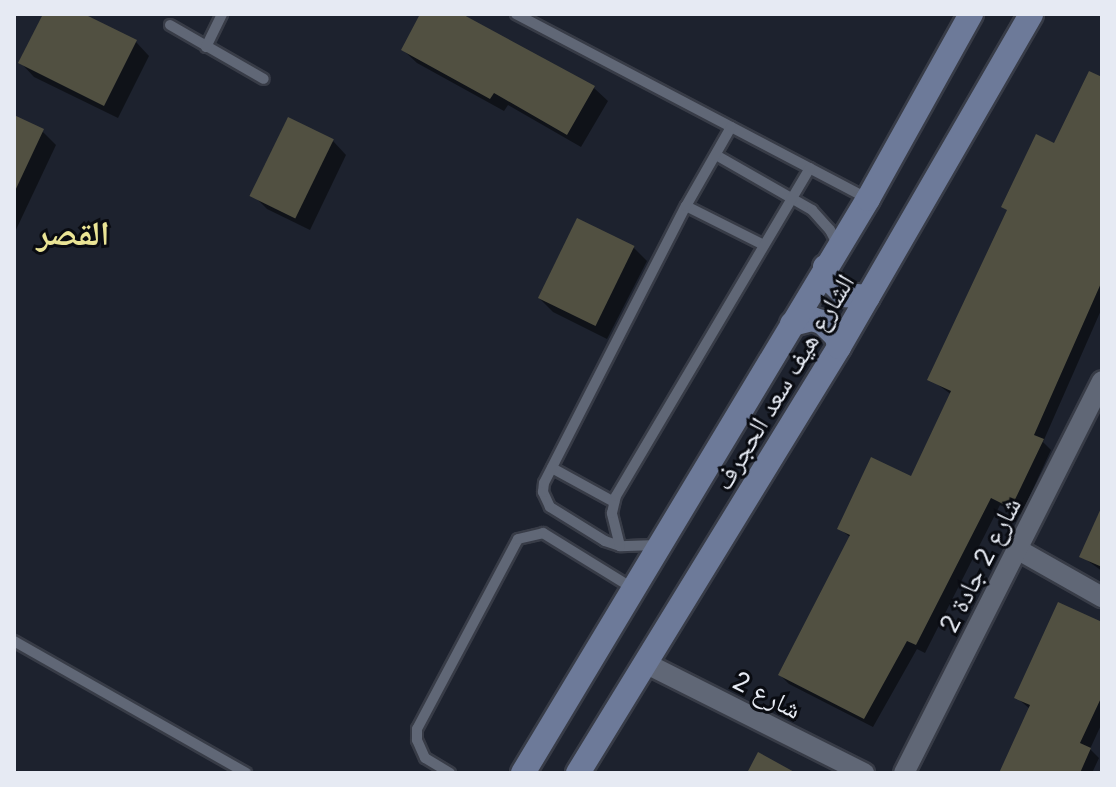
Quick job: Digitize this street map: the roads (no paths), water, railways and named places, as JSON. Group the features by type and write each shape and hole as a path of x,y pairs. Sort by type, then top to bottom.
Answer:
{"street":[{"name":"الشارع هيف سعد الحجرف","path":"523,773 636,590 868,199 971,14"},
{"name":"الشارع هيف سعد الحجرف","path":"578,773 839,347 1031,14"},
{"path":"832,256 829,279 845,295 868,297"},
{"path":"792,324 812,319 822,322 831,328 839,347"},
{"name":"شارع 2 جادة 2","path":"904,773 1102,381"},
{"path":"1017,549 1102,597"},
{"name":"شارع 2","path":"647,664 864,773"}],"lane":[{"path":"206,47 222,14"},
{"path":"516,14 868,199"},
{"path":"170,25 264,79"},
{"path":"663,544 620,546 605,541 550,507 543,492 552,468 686,206 731,127"},
{"path":"716,155 822,219 832,256"},
{"path":"620,546 613,524 614,502 810,168"},
{"path":"686,206 764,245"},
{"path":"552,468 614,502"},
{"path":"450,773 425,758 417,740 417,729 518,539 543,533 636,590"},
{"path":"14,641 246,773"}],"district":[{"name":"القصر","path":"73,233"}]}
